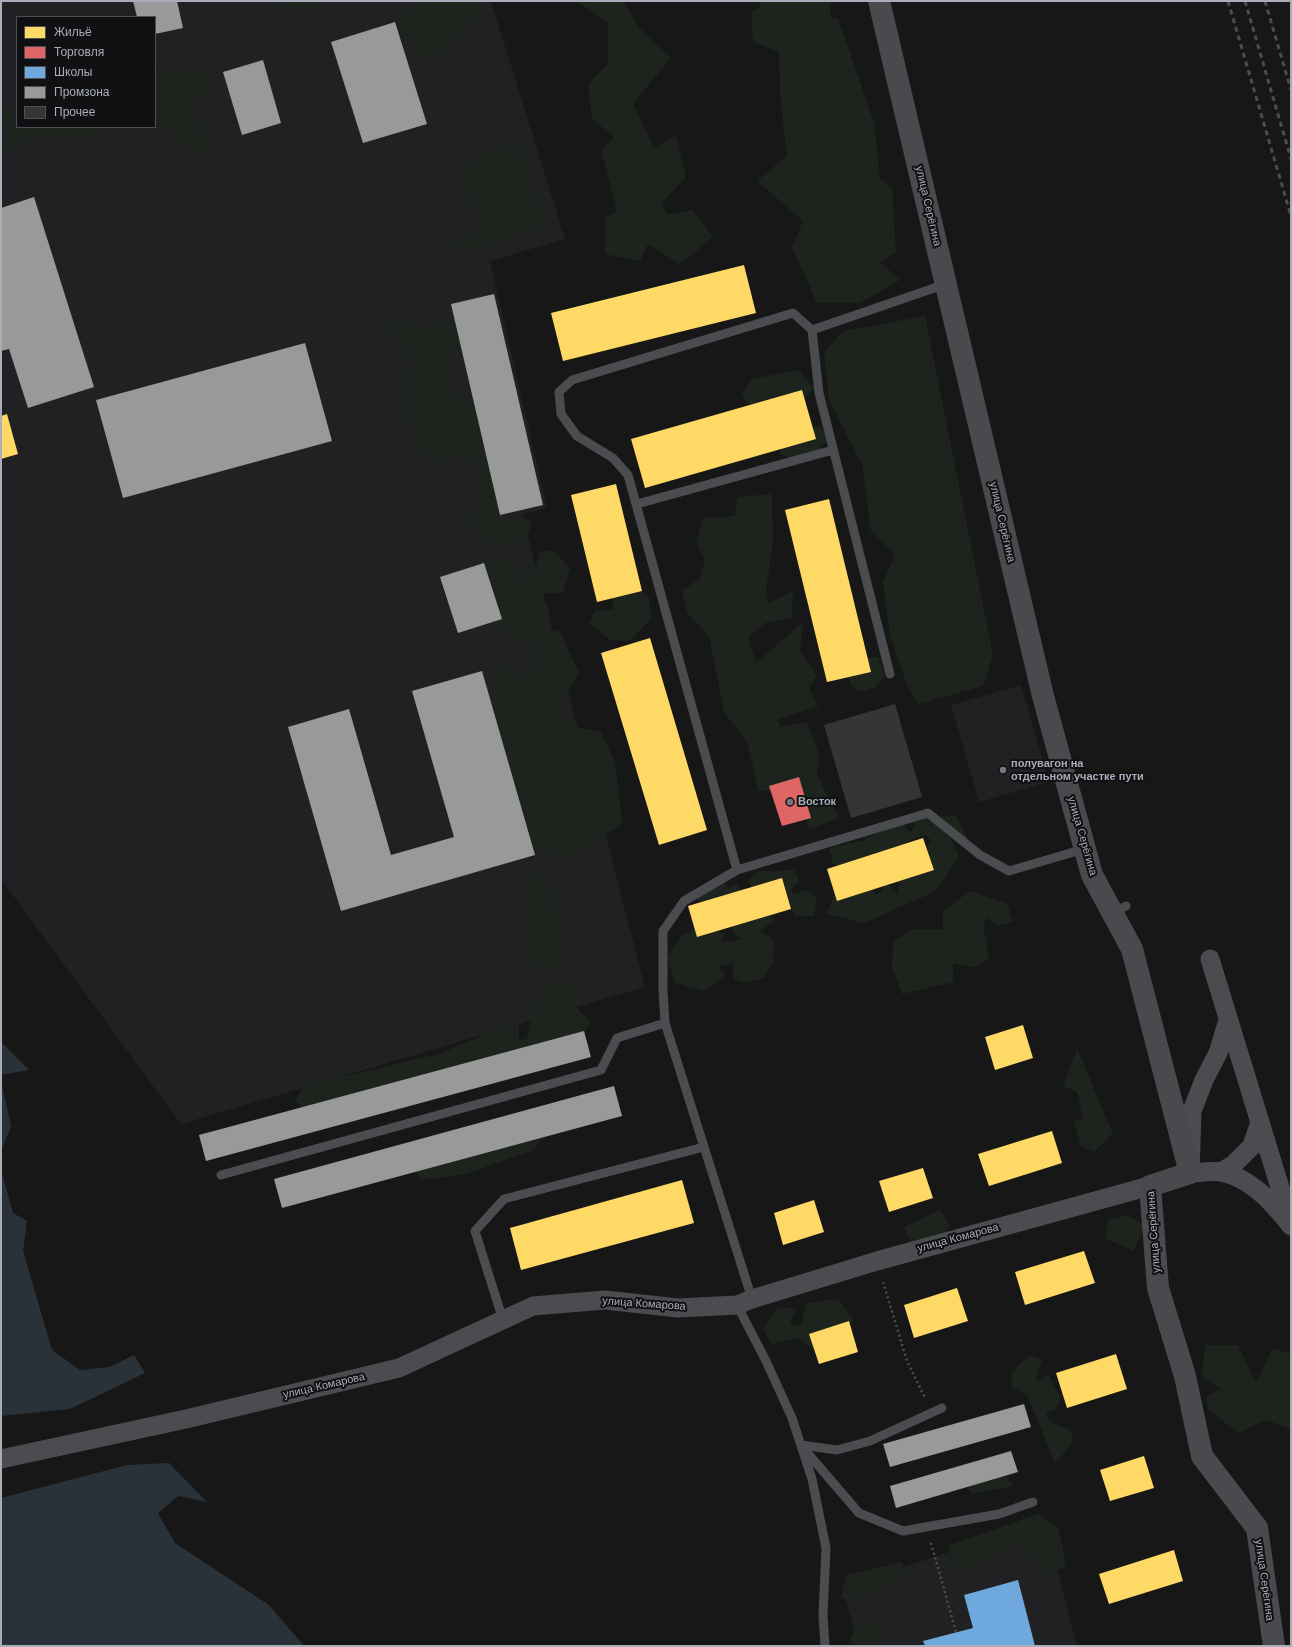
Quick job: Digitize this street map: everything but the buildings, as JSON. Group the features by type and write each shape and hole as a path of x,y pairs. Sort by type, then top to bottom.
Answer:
{"street":[{"name":"улица Серёгина","path":"879,1 1043,696 1092,875 1119,910 1132,950 1190,1173 1150,1186 1158,1288 1185,1376 1202,1456 1257,1528 1274,1646"},
{"path":"1210,959 1291,1225"},
{"path":"1228,1020 1218,1053 1204,1080 1192,1111 1190,1173 1220,1172 1249,1183 1276,1206 1291,1225"},
{"path":"1220,1172 1233,1165 1252,1146 1260,1122"},
{"name":"улица Комарова","path":"1,1459 186,1419 399,1368 533,1306 605,1300 678,1308 744,1302 877,1260 1150,1186"}],"lane":[{"path":"812,330 946,284"},
{"path":"737,870 628,475 613,458 577,436 561,414 559,392 572,380 793,313 812,330 819,394 890,674"},
{"path":"636,504 833,450"},
{"path":"825,1646 824,1616 826,1548 812,1479 792,1418 773,1376 744,1302 704,1147 666,1023 663,991 663,931 684,901 737,870 928,813 980,855 1010,871 1084,850"},
{"path":"221,1175 602,1070 617,1038 666,1023"},
{"path":"504,1320 475,1231 504,1199 704,1147"},
{"path":"801,1445 837,1450 870,1441 942,1408"},
{"path":"801,1445 859,1513 903,1531 999,1514 1033,1502"}],"path":[{"path":"877,1260 907,1361 932,1412"},
{"path":"926,1527 936,1557 956,1632"}],"shaded area":[{"path":"1,1 491,1 565,239 490,261 547,508 522,514 645,987 181,1124 1,879"},
{"path":"274,1 313,1 310,17"},
{"path":"422,1 478,1 481,10 442,52 416,59 400,20"},
{"path":"576,1 624,1 638,26 671,58 633,103 654,148 676,135 686,177 662,202 667,214 693,210 713,237 680,264 648,244 640,261 605,254 606,217 617,212 601,150 614,138 592,118 588,84 608,64 608,23"},
{"path":"760,1 836,1 830,3 831,18 838,18 874,123 880,179 892,187 896,252 880,262 900,280 860,303 817,303 792,247 803,221 757,181 787,156 780,95 779,52 753,42 751,12 760,7"},
{"path":"156,70 204,71 209,90 192,99 194,123 200,118 211,154 183,147 172,126 159,132 155,128"},
{"path":"1,103 12,113 14,121 16,120 16,128 95,128 97,138 30,135 23,148 1,149"},
{"path":"519,145 545,225 459,255 451,243 482,229 462,179 480,150"},
{"path":"464,313 468,342 449,352 453,362 445,375 456,399 484,404 489,420 475,444 499,443 519,487 495,524 522,516 532,522 525,542 489,547 470,520 482,484 473,459 425,460 405,417 410,365 407,343 392,341 391,315 421,330"},
{"path":"925,316 993,655 983,686 918,704 906,683 890,635 883,582 895,555 871,531 862,464 829,400 824,352 843,331"},
{"path":"798,370 814,388 798,405 754,414 742,394 752,379"},
{"path":"820,426 828,440 816,453 794,460 779,454 792,432"},
{"path":"772,494 773,539 766,591 769,603 793,591 792,618 765,623 748,637 756,663 803,622 800,651 817,676 809,687 818,707 777,719 781,727 807,722 819,755 817,775 839,818 809,829 802,806 785,792 759,791 747,742 724,712 709,636 687,613 682,590 700,579 705,559 696,543 703,518 735,516 737,497"},
{"path":"553,550 570,569 563,593 545,593 541,600 550,609 540,628 545,635 559,630 579,673 559,707 576,727 601,732 615,762 622,824 575,855 521,850 491,725 495,695 491,670 517,667 523,678 536,668 533,643 508,636 489,614 471,571 493,561 509,558 519,563 521,585 530,584 540,552"},
{"path":"636,588 649,598 651,619 630,641 610,640 589,623 595,611 613,609 612,592"},
{"path":"878,657 885,676 874,688 860,692 850,685 848,670 856,658"},
{"path":"1021,685 1049,782 979,802 951,705"},
{"path":"956,816 968,839 951,838 959,857 936,891 864,923 826,914 841,881 863,884 877,895 887,884 898,895 899,873 919,869 931,840 925,835 908,841 904,860 852,872 832,863 830,848 864,840 900,820 911,834 917,817"},
{"path":"547,868 567,958 547,973 526,958 526,903 528,879"},
{"path":"794,870 800,882 791,889 793,894 806,890 817,898 814,916 795,916 782,894 761,911 776,920 760,931 774,941 773,962 764,978 745,983 733,979 733,963 718,966 726,976 704,991 675,983 667,957 682,935 700,927 726,934 719,942 742,940 733,931 730,920 721,919 693,896 722,880 729,889 737,883 746,897 753,893 748,880 759,871"},
{"path":"970,891 1007,903 1013,922 998,925 987,918 983,926 989,957 977,967 953,964 954,982 902,994 892,967 893,941 914,929 943,929 943,911"},
{"path":"556,978 558,990 569,980 576,984 575,1006 591,1022 581,1038 311,1116 295,1101 303,1086 439,1054 519,1020 519,1040 527,1039 531,1016 547,983"},
{"path":"1,1042 29,1070 1,1075"},
{"path":"1077,1048 1113,1134 1094,1152 1080,1145 1074,1122 1083,1118 1077,1092 1063,1086"},
{"path":"1,1081 11,1126 1,1152"},
{"path":"550,1130 532,1151 462,1175 420,1180 413,1165"},
{"path":"1,1170 13,1213 27,1221 23,1251 52,1350 80,1370 109,1367 134,1355 145,1373 70,1409 1,1416"},
{"path":"940,1210 950,1225 936,1252 916,1252 904,1227"},
{"path":"1126,1215 1146,1226 1133,1251 1105,1238 1108,1220"},
{"path":"838,1299 853,1318 845,1338 813,1349 798,1338 772,1344 763,1329 778,1307 796,1309 790,1323 801,1326 806,1303"},
{"path":"1205,1345 1238,1345 1256,1383 1272,1349 1291,1353 1291,1429 1266,1420 1238,1433 1208,1409 1206,1397 1221,1389 1202,1377"},
{"path":"1030,1355 1042,1360 1035,1383 1048,1374 1060,1397 1056,1409 1046,1413 1050,1422 1071,1430 1073,1443 1055,1463 1027,1395 1011,1387 1012,1372"},
{"path":"169,1463 207,1502 178,1496 158,1513 175,1543 269,1605 304,1646 1,1646 1,1498 127,1465"},
{"path":"1002,1470 1014,1486 972,1494 965,1480"},
{"path":"1039,1514 1059,1529 1066,1566 1048,1576 1022,1543 969,1568 952,1568 949,1545"},
{"path":"1045,1521 1077,1646 859,1646 842,1587"},
{"path":"902,1562 905,1575 868,1594 841,1599 846,1575"},
{"path":"857,1622 879,1623 884,1636 872,1646 850,1643"}],"railway":[{"path":"1228,1 1291,216"},
{"path":"1245,1 1291,159"},
{"path":"1265,1 1291,90"}],"place":[{"name":"полувагон на отдельном участке пути","path":"1003,770"},
{"name":"Восток","path":"790,802"}]}
